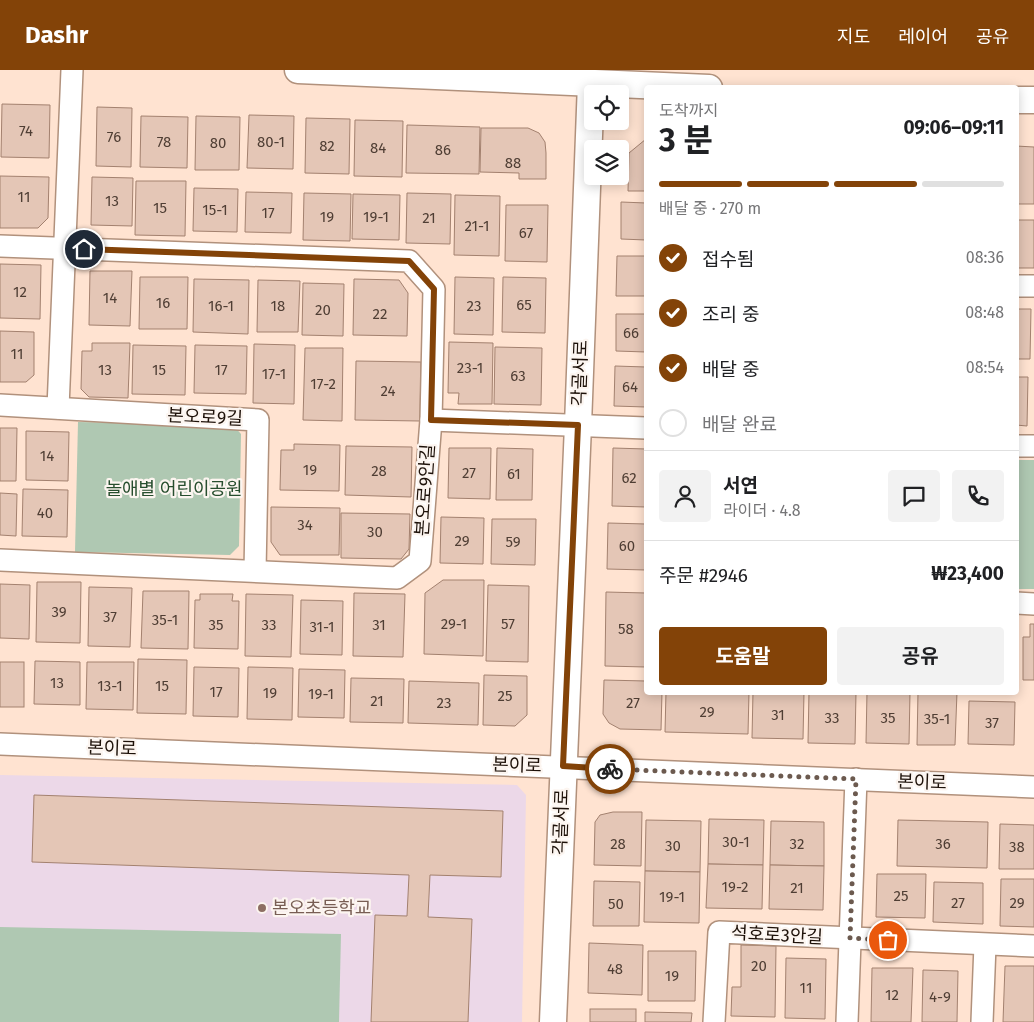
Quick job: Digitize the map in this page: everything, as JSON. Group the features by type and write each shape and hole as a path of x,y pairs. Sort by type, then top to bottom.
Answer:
{"street":[{"path":"58,408 72,70"},
{"path":"298,70 486,74 590,83 644,85"},
{"name":"각골서로","path":"553,1022 590,83"},
{"path":"1019,100 1034,100"},
{"name":"본오로9안길","path":"0,246 409,261 434,289 431,420 420,561 397,578 0,560"},
{"path":"1019,286 1034,286"},
{"name":"본오로9길","path":"0,405 258,420 254,572"},
{"path":"431,420 644,428"},
{"path":"1019,446 1034,446"},
{"path":"1019,603 1034,604"},
{"name":"본이로","path":"0,744 1034,787"},
{"path":"846,1022 856,779"},
{"name":"석호로3안길","path":"714,1022 719,932 1034,946"},
{"path":"982,1022 985,945"}],"shaded area":[{"name":"본오초등학교","path":"0,775 517,785 526,795 522,1022 0,1022"}],"green space":[{"name":"놀애별 어린이공원","path":"78,422 233,425 241,434 239,546 230,555 75,552"},
{"path":"1019,460 1034,460 1034,589 1019,589"},
{"path":"0,927 341,934 339,1022 0,1022"}],"building":[{"path":"2,104 50,105 49,158 1,157"},
{"path":"97,107 132,108 131,167 96,166"},
{"path":"249,115 294,116 293,169 247,168"},
{"path":"141,116 188,117 187,168 140,167"},
{"path":"196,116 240,117 239,170 195,170"},
{"path":"306,118 350,119 349,174 305,173"},
{"path":"355,120 403,121 402,177 354,176"},
{"path":"407,125 480,127 479,174 406,173"},
{"path":"481,128 528,128 539,133 545,142 546,179 519,179 519,173 480,172"},
{"path":"644,141 644,191 628,191 629,153"},
{"path":"1019,146 1034,147 1034,204 1019,204"},
{"path":"0,176 49,177 48,218 38,228 0,228"},
{"path":"92,177 133,178 132,226 91,225"},
{"path":"136,181 186,181 185,236 135,235"},
{"path":"194,188 238,189 237,232 193,231"},
{"path":"246,192 292,193 291,233 245,232"},
{"path":"304,193 351,194 350,241 303,240"},
{"path":"407,193 451,194 450,244 406,243"},
{"path":"353,194 400,195 399,240 352,239"},
{"path":"455,195 500,196 499,256 454,255"},
{"path":"621,202 644,203 644,240 621,239"},
{"path":"506,205 548,205 547,262 505,261"},
{"path":"1019,220 1034,220 1034,268 1019,268"},
{"path":"617,256 644,256 644,296 616,296"},
{"path":"0,264 41,265 40,319 0,318"},
{"path":"90,271 132,271 130,326 89,325"},
{"path":"140,277 188,277 187,329 139,329"},
{"path":"455,277 494,278 493,335 454,334"},
{"path":"503,277 546,278 545,333 502,332"},
{"path":"194,279 249,280 248,334 193,332"},
{"path":"354,279 399,280 408,293 407,336 353,335"},
{"path":"258,280 300,281 298,332 257,332"},
{"path":"303,283 344,284 343,336 302,335"},
{"path":"1019,309 1031,309 1030,359 1019,359"},
{"path":"616,314 644,314 644,352 616,351"},
{"path":"0,331 34,332 34,375 26,382 0,382"},
{"path":"449,342 493,343 492,404 458,404 459,393 448,393"},
{"path":"92,343 130,343 128,398 89,397 81,389 82,351 92,351"},
{"path":"254,344 295,345 294,404 253,403"},
{"path":"133,345 186,346 185,395 132,394"},
{"path":"195,345 247,346 246,394 194,393"},
{"path":"495,347 542,348 541,405 494,404"},
{"path":"305,348 343,348 342,421 303,420"},
{"path":"356,361 421,362 420,421 355,420"},
{"path":"615,366 644,367 644,407 614,406"},
{"path":"1019,377 1028,377 1027,426 1019,425"},
{"path":"0,428 17,428 16,481 0,481"},
{"path":"26,431 69,432 68,481 26,480"},
{"path":"294,444 340,445 339,491 280,490 281,450 294,450"},
{"path":"346,446 412,447 411,497 345,495"},
{"path":"449,448 491,448 490,499 448,498"},
{"path":"497,448 533,449 532,500 496,500"},
{"path":"613,448 644,449 644,507 612,506"},
{"path":"23,489 68,490 67,537 22,536"},
{"path":"0,493 17,494 16,536 0,535"},
{"path":"271,507 340,508 339,555 280,555 271,542"},
{"path":"341,513 410,514 409,549 401,559 341,558"},
{"path":"441,517 484,518 483,564 440,563"},
{"path":"492,519 536,519 535,565 491,564"},
{"path":"608,523 644,524 644,570 607,569"},
{"path":"443,580 484,580 483,656 424,654 425,593"},
{"path":"37,582 81,582 80,643 36,642"},
{"path":"0,584 30,585 29,639 0,638"},
{"path":"488,585 529,586 528,662 486,661"},
{"path":"89,587 132,588 130,647 88,646"},
{"path":"143,591 189,591 188,649 141,648"},
{"path":"606,592 644,593 644,667 605,666"},
{"path":"354,593 405,594 403,657 353,656"},
{"path":"200,594 233,594 232,601 239,601 238,649 194,648 195,600 200,600"},
{"path":"246,594 293,595 291,657 245,656"},
{"path":"301,600 343,601 342,655 300,654"},
{"path":"1030,624 1034,624 1034,680 1023,680 1023,637 1030,637"},
{"path":"138,659 187,660 186,714 137,713"},
{"path":"35,661 80,662 80,705 34,704"},
{"path":"0,662 24,662 24,707 0,707"},
{"path":"87,662 134,662 133,710 86,709"},
{"path":"194,667 239,668 238,717 193,716"},
{"path":"248,667 293,668 292,720 247,719"},
{"path":"299,669 345,670 344,718 298,717"},
{"path":"484,675 527,676 527,715 515,726 483,725"},
{"path":"351,678 404,679 403,723 350,722"},
{"path":"604,680 644,681 644,695 662,695 661,730 620,729 609,723 603,714"},
{"path":"409,681 479,683 478,725 408,723"},
{"path":"666,695 749,695 748,734 665,732"},
{"path":"753,695 804,695 803,739 752,738"},
{"path":"809,695 856,695 855,744 808,743"},
{"path":"867,695 910,695 909,744 866,743"},
{"path":"918,695 957,695 955,745 917,745"},
{"path":"969,701 1015,702 1014,745 968,744"},
{"path":"34,795 503,811 501,877 430,875 428,917 472,919 468,1022 371,1022 375,915 407,916 409,875 32,862"},
{"path":"613,812 642,812 641,866 594,865 595,822 600,815"},
{"path":"709,819 764,820 763,865 708,864"},
{"path":"646,820 701,821 700,872 645,871"},
{"path":"898,820 988,822 987,868 897,866"},
{"path":"771,821 824,822 824,866 770,865"},
{"path":"1000,824 1034,825 1034,869 999,869"},
{"path":"708,864 763,865 762,909 706,908"},
{"path":"770,865 824,866 823,910 769,909"},
{"path":"645,871 700,872 699,923 644,922"},
{"path":"877,874 926,874 925,918 876,917"},
{"path":"1001,879 1034,879 1034,927 1000,926"},
{"path":"594,881 640,882 639,926 593,926"},
{"path":"934,882 983,883 983,924 933,922"},
{"path":"589,943 643,945 642,995 588,993"},
{"path":"741,945 776,946 775,1017 731,1016 732,987 741,987"},
{"path":"648,951 696,951 695,1001 648,1001"},
{"path":"786,958 826,959 825,1019 785,1018"},
{"path":"1005,966 1034,966 1034,1022 1003,1022"},
{"path":"872,968 913,968 911,1022 871,1022"},
{"path":"923,970 958,971 957,1022 922,1022"},
{"path":"590,1009 636,1009 636,1022 590,1022"},
{"path":"645,1012 692,1013 691,1022 645,1022"}],"way so far":[{"path":"610,769 856,779 850,938 888,940"}],"place":[{"name":"본오초등학교","path":"262,908"}],"route":[{"path":"84,249 409,261 434,289 431,420 578,425 563,766 610,769"}]}
